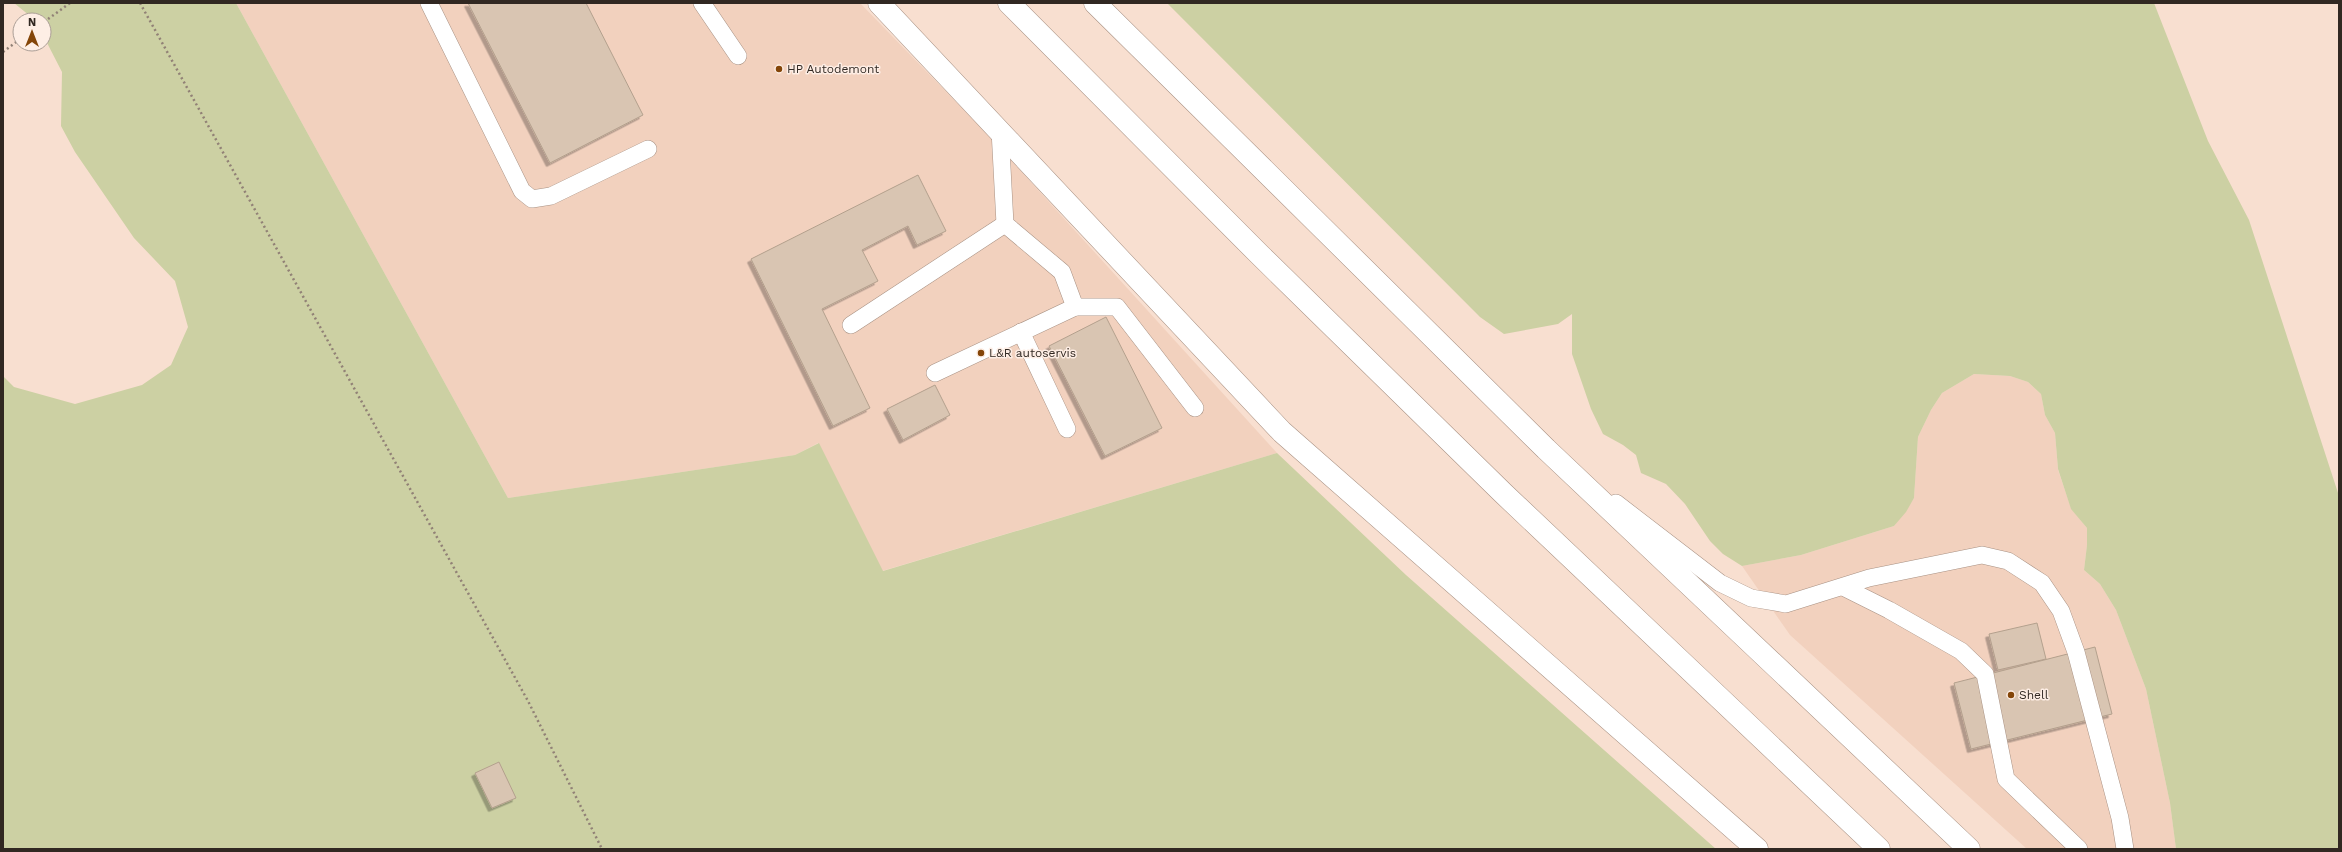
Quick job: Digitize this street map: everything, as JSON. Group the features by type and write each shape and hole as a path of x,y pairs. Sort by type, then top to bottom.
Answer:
{"main road":[{"path":"879,3 1000,130 1282,432 1757,849"},
{"path":"1009,3 1254,249 1503,493 1879,849"},
{"path":"1095,3 1546,449 1969,849"}],"lane":[{"path":"429,3 522,191 532,198 551,196 648,149"},
{"path":"702,3 738,56"},
{"path":"1000,130 1005,224 1062,272 1076,307"},
{"path":"851,325 1005,224"},
{"path":"935,373 1076,307 1117,307 1195,408"},
{"path":"1021,332 1067,429"},
{"path":"1546,449 1720,583 1752,598 1786,604 1869,578 1982,555 2008,561 2042,583 2061,612 2076,652 2120,818 2125,849"},
{"path":"1843,587 1890,610 1961,650 1985,674 2006,779 2079,849"}],"path":[{"path":"52,16 70,3"},
{"path":"140,3 528,701 602,849"},
{"path":"3,52 12,45"}],"shaded area":[{"path":"236,3 860,3 989,136 1277,453 882,571 818,443 795,455 508,498"},
{"path":"1974,374 2010,376 2028,382 2041,394 2045,415 2055,433 2058,470 2071,508 2087,528 2087,545 2084,570 2100,584 2116,610 2146,689 2170,803 2176,849 2027,849 1790,635 1742,566 1801,555 1894,526 1914,498 1918,437 1931,410 1942,393"}],"green space":[{"path":"14,3 236,3 508,498 795,455 819,443 883,571 1277,453 1406,575 1716,849 3,849 3,376 14,387 75,404 142,385 171,365 188,327 175,281 134,238 75,152 61,126 62,72 52,52 52,12 25,12"},
{"path":"1167,3 2154,3 2208,141 2249,220 2339,496 2339,849 2176,849 2170,803 2146,689 2116,610 2100,584 2084,570 2087,545 2087,528 2071,509 2058,469 2055,433 2045,415 2041,394 2028,382 2010,376 1974,374 1942,393 1931,410 1918,437 1914,498 1906,512 1894,526 1801,555 1742,566 1723,554 1710,541 1685,504 1666,484 1641,473 1636,455 1623,445 1603,434 1591,409 1572,354 1572,314 1558,324 1504,334 1480,317"}],"building":[{"path":"468,3 586,3 643,115 550,163"},
{"path":"918,175 946,231 917,245 908,226 862,250 878,281 822,309 870,408 833,426 751,259"},
{"path":"1106,317 1162,428 1105,456 1049,346"},
{"path":"935,385 950,415 903,440 887,409"},
{"path":"2037,623 2046,659 1998,670 1989,634"},
{"path":"2095,647 2112,714 1971,749 1954,683"},
{"path":"499,762 516,798 492,808 475,773"}],"place":[{"name":"HP Autodemont","path":"779,69"},
{"name":"L&R autoservis","path":"981,353"},
{"name":"Shell","path":"2011,695"}]}
